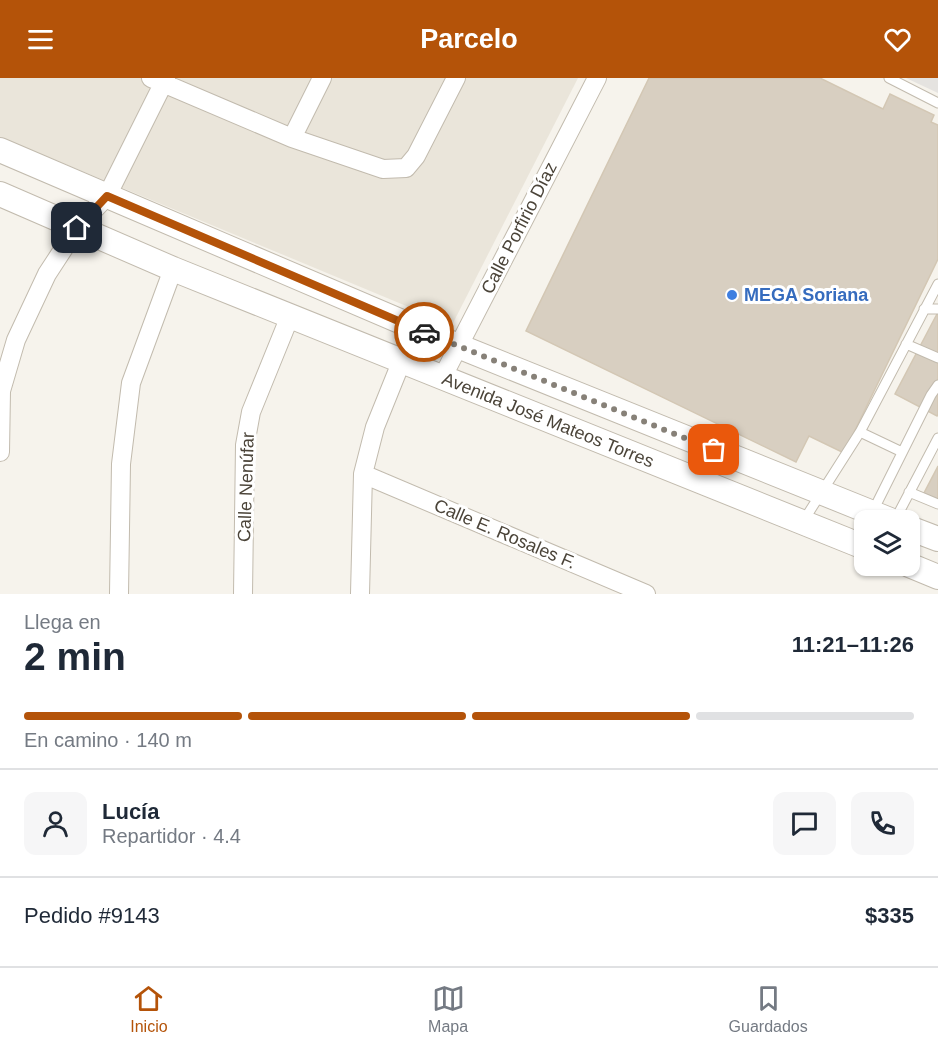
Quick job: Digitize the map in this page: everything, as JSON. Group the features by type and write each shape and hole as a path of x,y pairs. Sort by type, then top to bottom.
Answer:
{"street":[{"path":"292,138 322,78"},
{"path":"0,452 1,391 16,340 47,274 77,228 107,196 160,80 292,138 383,170 406,168 416,156 456,78"},
{"name":"Calle Porfirio Díaz","path":"442,378 597,78"},
{"name":"Avenida José Mateos Torres","path":"0,150 458,346 864,510"},
{"name":"Avenida José Mateos Torres","path":"0,194 173,269 854,543"},
{"path":"119,594 121,464 131,383 173,269"},
{"name":"Calle Nenúfar","path":"243,594 244,445 251,412 290,316"},
{"path":"360,594 363,474 375,427 402,360"},
{"name":"Calle E. Rosales F.","path":"363,474 646,594"},
{"path":"920,532 938,539"},
{"path":"920,570 938,577"}],"lane":[{"path":"889,78 911,83 938,103"},
{"path":"803,522 860,432 938,284"},
{"path":"924,309 938,309"},
{"path":"906,344 938,358"},
{"path":"883,510 902,452 938,385"},
{"path":"860,432 902,452"},
{"path":"900,510 938,438"},
{"path":"909,492 938,504"}],"shaded area":[{"path":"0,78 578,78 452,325 0,137"},
{"path":"906,78 938,78 938,93"}],"building":[{"name":"MEGA Soriana","path":"649,78 820,78 883,109 890,94 934,115 931,122 938,125 938,259 844,453 809,436 796,462 526,331"},
{"path":"938,312 938,414 937,416 895,394"},
{"path":"938,466 938,500 924,493"}],"way so far":[{"path":"424,332 714,450"}],"place":[{"name":"MEGA Soriana","path":"732,295"}],"route":[{"path":"77,228 107,196 424,332"}]}
